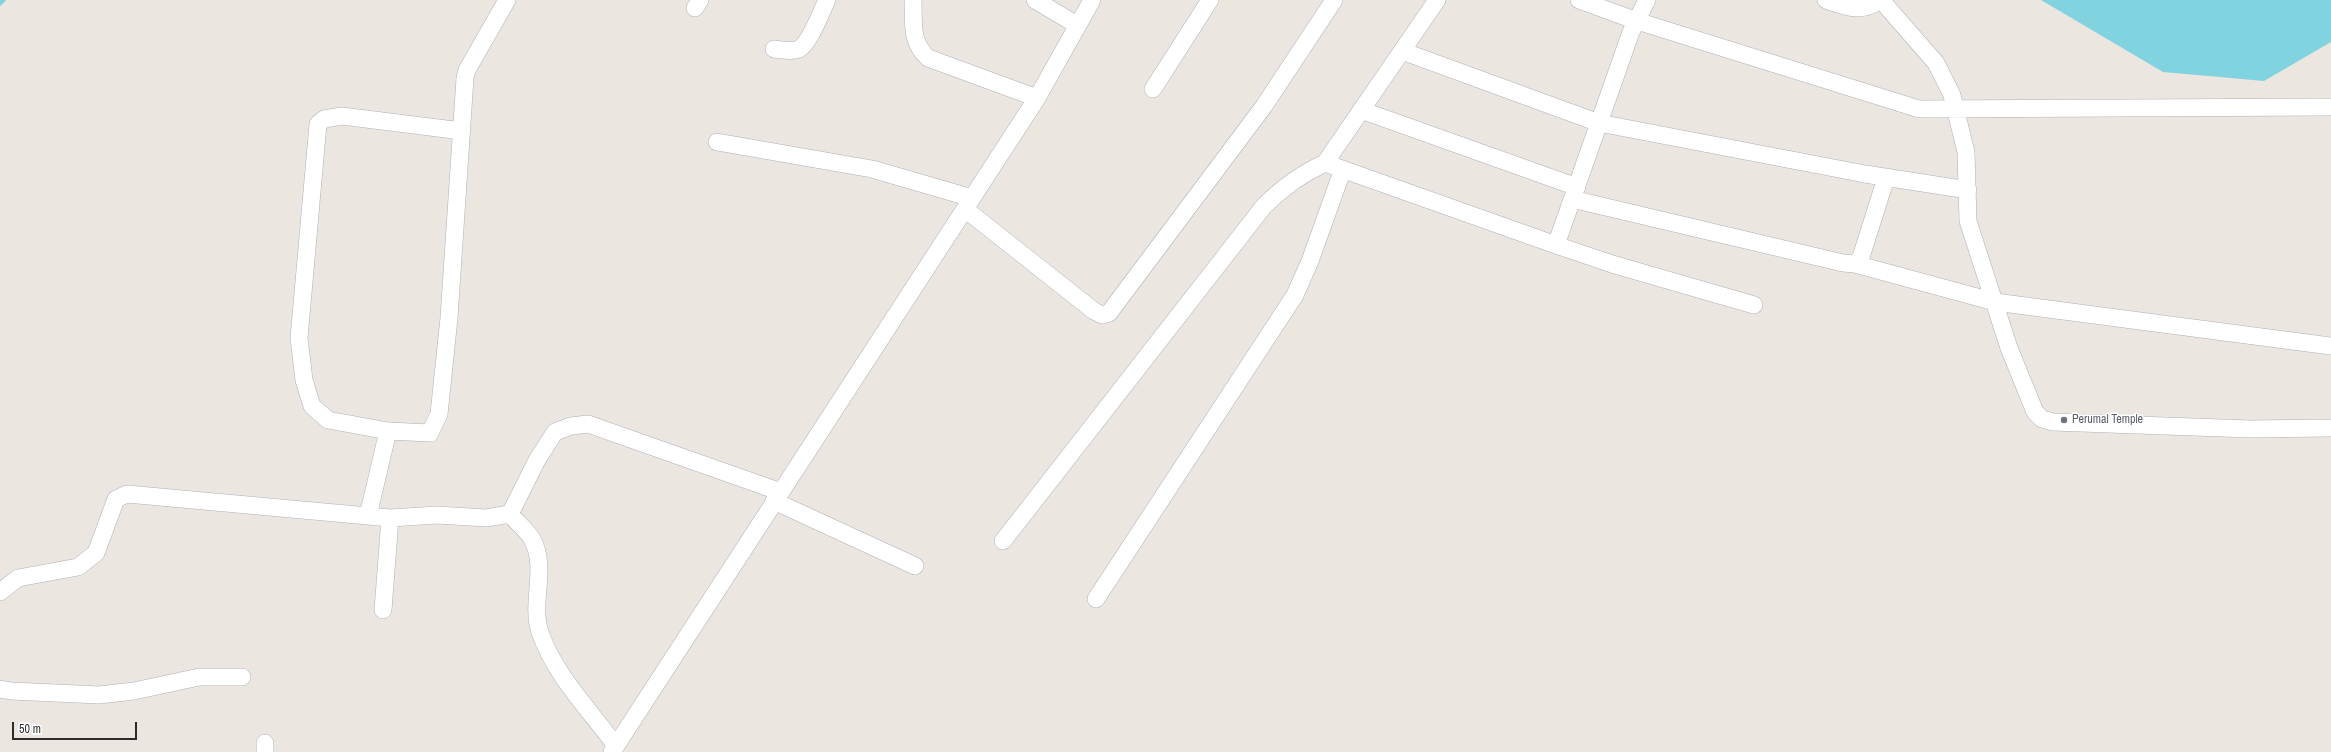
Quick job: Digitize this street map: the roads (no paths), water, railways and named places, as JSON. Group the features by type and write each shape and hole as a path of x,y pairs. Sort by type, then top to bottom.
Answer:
{"street":[{"path":"462,131 342,116 324,119 318,124 299,338 304,380 312,406 328,420 388,431 430,433 439,414 449,318 462,131 465,78 467,70 507,0"},
{"path":"774,49 792,51 800,48 807,42 827,0"},
{"path":"913,0 914,39 919,50 928,58 1037,98"},
{"path":"1036,0 1077,25"},
{"path":"510,514 532,539 539,561 537,599 539,631 572,692 614,749 1037,98 1092,0"},
{"path":"1153,89 1210,0"},
{"path":"717,142 872,169 968,204 1094,311 1102,315 1109,313 1116,307 1264,106 1334,0"},
{"path":"1003,541 1264,206 1282,188 1299,176 1325,163 1437,0"},
{"path":"1579,0 1637,21 1919,109 2331,108"},
{"path":"1556,245 1599,123 1637,21 1647,0"},
{"path":"1826,0 1852,9 1869,8 1880,0 1936,63 1952,95 1966,152 1968,222 2009,348 2035,412 2042,419 2053,422 2242,428 2331,428"},
{"path":"1402,51 1599,123 1886,178 1968,190"},
{"path":"1361,110 1574,193 1843,263 1855,264 1995,302 2331,346"},
{"path":"1325,163 1612,264 1754,305"},
{"path":"1096,599 1296,295 1310,261 1343,169"},
{"path":"1855,264 1862,257 1886,178"},
{"path":"510,514 537,460 555,432 571,426 588,424 778,496 915,566"},
{"path":"368,516 388,431"},
{"path":"0,592 18,578 78,567 96,553 116,499 127,494 390,518 437,515 486,518 510,514"},
{"path":"383,610 390,518"},
{"path":"0,689 11,691 99,695 134,692 199,676 242,677"}],"water":[{"path":"2041,0 2331,0 2331,42 2264,81 2163,72"}],"waterway":[{"path":"0,3 3,0"}],"place":[{"name":"Perumal Temple","path":"2064,420"}]}
